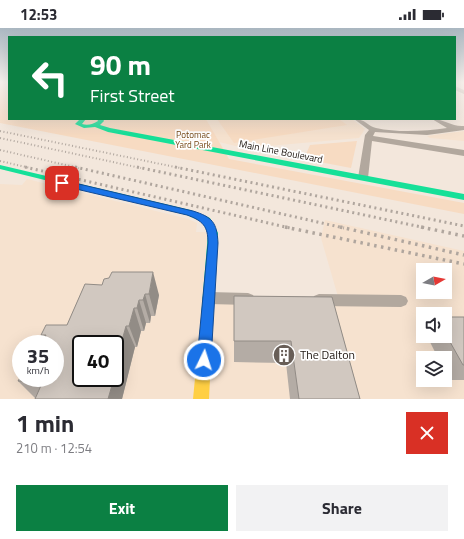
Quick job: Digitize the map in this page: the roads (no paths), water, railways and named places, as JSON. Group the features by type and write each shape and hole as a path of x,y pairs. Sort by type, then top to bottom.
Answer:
{"street":[{"name":"Main Line Boulevard","path":"81,120 78,122 78,125 84,127 97,122 108,130 464,197"},
{"path":"359,120 373,133 464,153"},
{"path":"438,120 455,129"},
{"path":"373,133 422,134 464,128"},
{"path":"363,178 373,133"},
{"path":"0,167 190,213 204,218 211,226 213,236 201,399"},
{"path":"209,298 264,299"},
{"path":"303,300 401,301"}],"railway":[{"path":"0,131 180,168"},
{"path":"0,138 141,168"},
{"path":"0,150 79,168"},
{"path":"0,161 30,168"},
{"path":"25,167 290,228"},
{"path":"75,167 344,228"},
{"path":"137,167 426,228"},
{"path":"175,167 464,226"},
{"path":"285,227 464,264"},
{"path":"340,227 464,255"},
{"path":"421,227 464,236"}],"place":[{"name":"The Dalton","path":"284,355"}],"park label":[{"name":"Potomac Yard Park","path":"193,140"}]}
